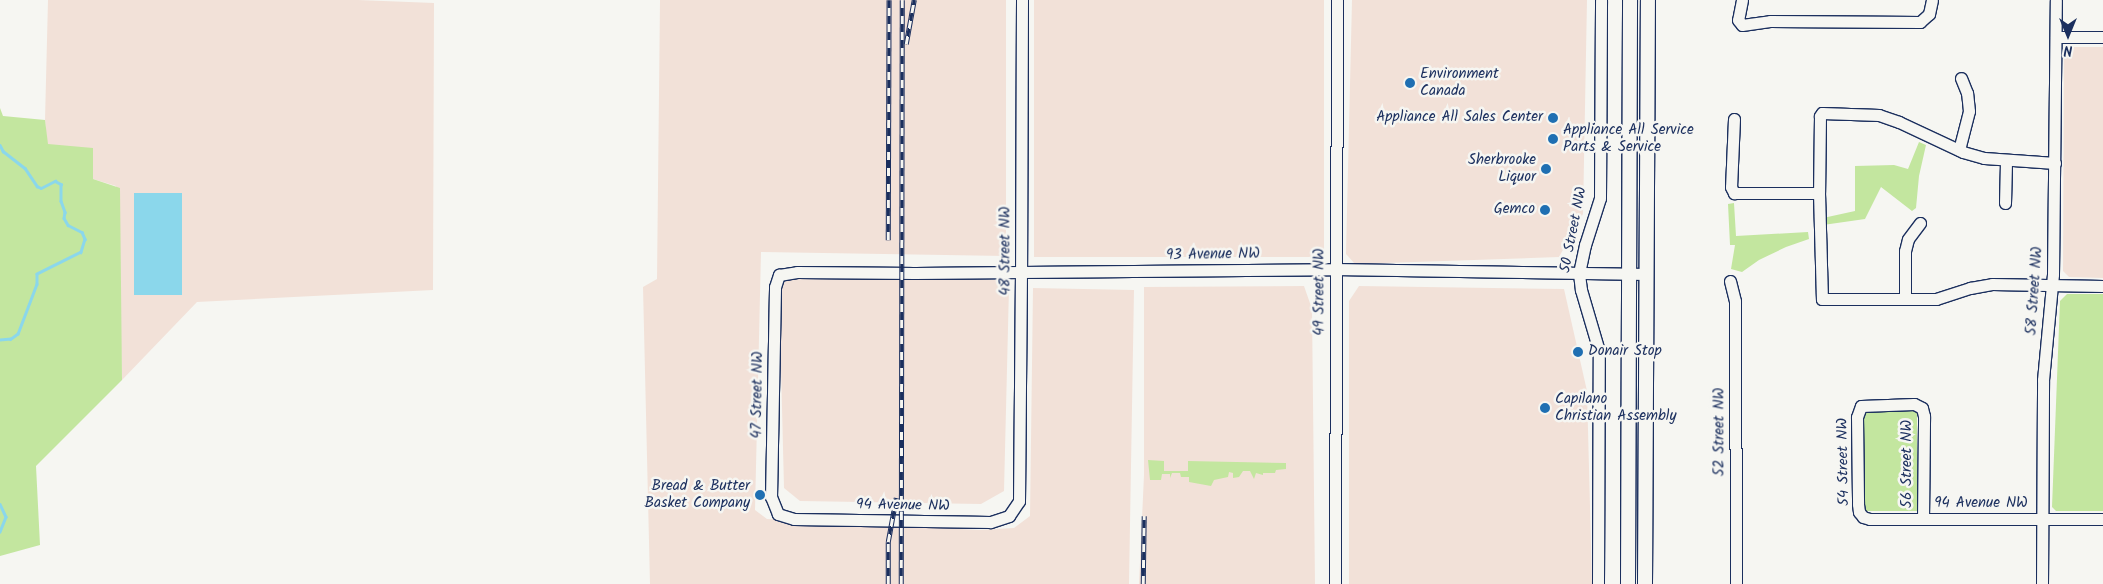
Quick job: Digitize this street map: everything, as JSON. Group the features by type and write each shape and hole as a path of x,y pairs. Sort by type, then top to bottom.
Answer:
{"main road":[{"path":"1628,584 1630,0"},
{"path":"1645,584 1648,0"}],"street":[{"name":"48 Street NW","path":"1019,501 1022,0"},
{"name":"49 Street NW","path":"1335,584 1334,269 1337,0"},
{"name":"50 Street NW","path":"1598,584 1599,351 1580,290 1579,273 1585,245 1600,198 1600,0"},
{"path":"1742,0 1739,23 1745,25 1770,21 1920,22 1929,14 1932,4"},
{"name":"58 Street NW","path":"2042,584 2043,380 2052,286 2056,0"},
{"path":"2056,37 2103,37"},
{"path":"1960,150 1969,111 1967,93 1961,78"},
{"path":"2055,163 1984,158 1960,150 1899,122 1879,115 1822,113 1820,116 1822,299 1936,299 1984,285 2103,286"},
{"path":"1734,119 1731,187 1734,194 1820,193"},
{"path":"2005,203 2006,161"},
{"path":"1905,299 1905,251 1908,238 1920,223"},
{"name":"93 Avenue NW","path":"779,275 798,272 1334,269 1647,274"},
{"name":"47 Street NW","path":"778,514 771,497 775,287 779,275"},
{"name":"52 Street NW","path":"1730,281 1735,301 1736,584"},
{"name":"54 Street NW","path":"1861,515 1858,504 1859,408 1866,404 1914,404 1922,408"},
{"name":"56 Street NW","path":"1922,408 1924,416 1923,519"},
{"name":"94 Avenue NW","path":"778,514 794,519 990,522 1008,516 1019,501"},
{"name":"94 Avenue NW","path":"1861,515 1870,519 2103,518"}],"shaded area":[{"path":"48,0 358,0 434,3 433,290 197,302 122,380 116,186 93,179 47,144 45,120"},
{"path":"660,0 1006,0 1006,256 761,252 755,510 767,519 979,530 1014,528 1030,516 1033,288 1134,290 1129,584 650,584 643,287 657,279"},
{"path":"1034,0 1324,0 1324,257 1034,257"},
{"path":"1352,0 1587,0 1583,214 1559,257 1355,264 1346,254"},
{"path":"2067,47 2103,47 2103,278 2069,277 2063,271 2064,52"},
{"path":"789,278 1001,280 1009,287 1004,491 981,504 800,501 784,488 779,287"},
{"path":"1304,286 1312,309 1315,584 1139,584 1144,475 1144,287"},
{"path":"1359,286 1564,289 1587,391 1592,584 1349,584 1349,301"}],"green space":[{"path":"0,108 3,116 45,120 48,144 93,148 93,179 120,188 122,380 36,466 40,545 0,556"},
{"path":"1919,142 1926,145 1919,176 1916,208 1912,211 1881,187 1865,219 1823,225 1823,218 1855,211 1855,166 1894,165 1908,169"},
{"path":"1734,203 1736,236 1808,232 1809,239 1786,247 1759,260 1742,272 1731,269 1735,245 1730,245 1728,204"},
{"path":"2067,294 2103,294 2103,511 2056,511 2052,507 2060,301"},
{"path":"1864,408 1917,408 1917,511 1864,511"},
{"path":"1148,460 1164,461 1164,471 1188,471 1188,461 1286,463 1286,469 1276,470 1275,473 1263,473 1263,475 1256,473 1254,479 1250,471 1243,471 1239,477 1233,478 1233,473 1229,472 1228,477 1214,480 1211,486 1189,482 1189,477 1181,477 1180,473 1172,473 1170,478 1170,474 1162,474 1161,480 1150,480"}],"water":[{"path":"134,193 182,193 182,295 134,295"}],"waterway":[{"path":"0,145 3,151 25,168 37,186 41,188 55,181 61,184 61,201 65,212 64,218 68,225 82,232 85,239 81,252 37,274 37,284 18,334 11,339 0,340"},
{"path":"0,504 6,517 0,532"}],"railway":[{"path":"888,240 889,0"},
{"path":"901,584 902,0"},
{"path":"906,44 914,0"},
{"path":"888,584 888,542 896,498"},
{"path":"1143,584 1144,516"}],"place":[{"name":"Environment Canada","path":"1410,83"},
{"name":"Appliance All Sales Center","path":"1553,118"},
{"name":"Appliance All Service Parts & Service","path":"1553,139"},
{"name":"Sherbrooke Liquor","path":"1546,169"},
{"name":"Gemco","path":"1545,210"},
{"name":"Donair Stop","path":"1578,352"},
{"name":"Capilano Christian Assembly","path":"1545,408"},
{"name":"Bread & Butter Basket Company","path":"760,495"}]}
